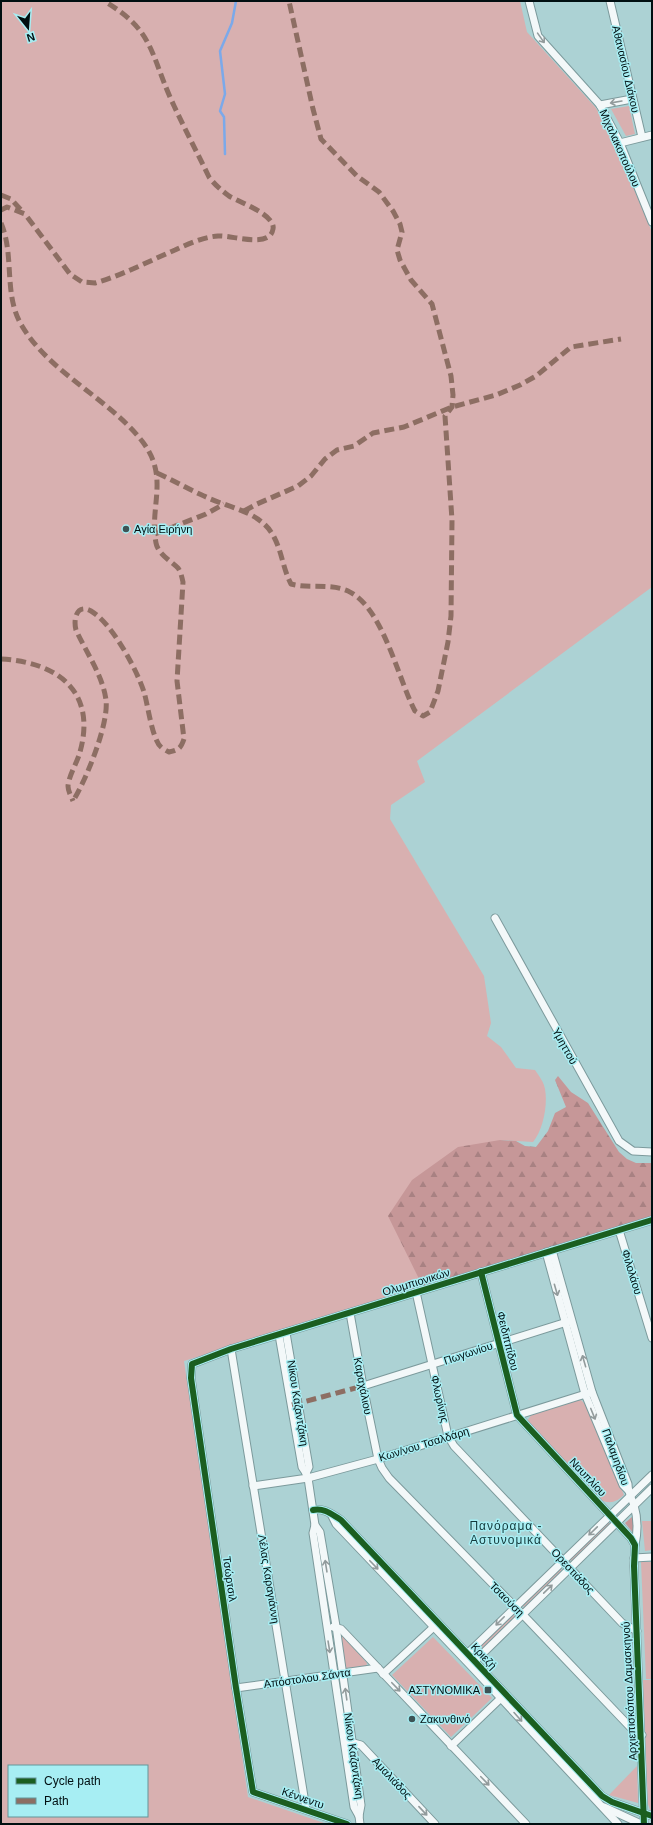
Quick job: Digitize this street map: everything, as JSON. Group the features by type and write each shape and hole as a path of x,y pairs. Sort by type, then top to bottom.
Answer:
{"street":[{"name":"Μιχαλακοπούλου","path":"529,1 538,36 600,105 620,143 652,222"},
{"name":"Αθανασίου Διάκου","path":"610,1 642,137"},
{"path":"600,105 632,99"},
{"path":"620,143 652,135"},
{"name":"Υμηττού","path":"495,918 620,1141 632,1151 652,1152"},
{"name":"Ολυμπιονικών","path":"190,1368 197,1360 231,1349 652,1220"},
{"name":"Φιλολάου","path":"619,1230 652,1338"},
{"name":"Παλαμηδίου","path":"549,1251 589,1393 628,1484 629,1493 634,1505 638,1524 635,1546"},
{"name":"Φειδιππίδου","path":"481,1272 517,1415"},
{"name":"Φλωρίνης","path":"416,1292 448,1436"},
{"name":"Καραχάλιου","path":"350,1313 378,1459"},
{"name":"Πωγωνίου","path":"363,1386 569,1322"},
{"name":"Νίκου Καζαντζάκη","path":"283,1334 308,1467 307,1475 315,1526 313,1533 326,1627 354,1807 359,1816"},
{"name":"Λέλας Καραγιάννη","path":"231,1349 306,1809"},
{"name":"Τσώρτσιλ","path":"190,1368 236,1688 253,1792"},
{"name":"Κων/νου Τσαλδάρη","path":"253,1486 378,1459 589,1393"},
{"name":"Ναυπλίου","path":"517,1415 617,1522 631,1538 635,1546"},
{"name":"Ορεστιάδος","path":"448,1436 454,1446 622,1623 637,1632"},
{"name":"Τσαούση","path":"378,1459 389,1478 630,1727 642,1735"},
{"path":"466,1656 610,1515 629,1493 652,1475"},
{"path":"473,1663 652,1488"},
{"name":"Κριεζή","path":"313,1510 321,1509 341,1520 466,1656 602,1796 612,1802 652,1816"},
{"name":"Νίκου Καζαντζάκη","path":"315,1526 320,1532 336,1626 361,1805 359,1816"},
{"path":"635,1546 634,1558 652,1557"},
{"name":"Αρχιεπισκόπου Δαμασκηνού","path":"634,1558 642,1735 644,1824"},
{"path":"383,1674 436,1624"},
{"path":"326,1627 336,1626 341,1629 526,1824"},
{"name":"Κριεζή","path":"473,1663 501,1698 618,1824"},
{"name":"Απόστολου Σάντα","path":"236,1688 378,1668"},
{"path":"451,1746 501,1698"},
{"path":"344,1742 352,1742"},
{"name":"Αμαλιάδος","path":"352,1742 361,1745 436,1824"},
{"name":"Κέννεντυ","path":"253,1792 346,1824"},
{"path":"602,1807 641,1824"},
{"path":"359,1816 360,1824"}],"shaded area":[{"path":"1,1 520,1 527,32 596,108 615,144 652,232 652,587 417,761 425,782 391,805 390,819 484,976 491,1023 487,1036 501,1047 516,1068 535,1070 542,1081 545,1089 546,1102 540,1131 533,1142 500,1140 413,1260 423,1287 184,1361 248,1797 327,1824 1,1824"},
{"path":"629,106 635,134 626,136 611,109"},
{"path":"581,1400 586,1405 624,1495 614,1501 603,1501 527,1421 532,1414"},
{"path":"642,1521 652,1521 652,1550 645,1551"},
{"path":"608,1522 610,1524 572,1561 570,1560 570,1559"},
{"path":"317,1532 329,1612 315,1533"},
{"path":"641,1562 652,1562 652,1679 646,1679"},
{"path":"560,1568 562,1570 524,1607 522,1605"},
{"path":"512,1614 515,1616 477,1653 475,1653 475,1651"},
{"path":"343,1636 367,1663 366,1667 345,1668 339,1637"},
{"path":"433,1637 492,1698 451,1737 392,1675"},
{"path":"643,1680 652,1680 652,1811 650,1810 648,1804"},
{"path":"637,1766 638,1803 609,1795"}],"green space":[{"path":"558,1076 571,1092 588,1103 619,1152 627,1159 636,1163 652,1163 652,1219 423,1287 388,1216 412,1180 458,1147 500,1140 516,1141 525,1146 536,1147 548,1131 555,1113 566,1107 555,1080"},
{"path":"633,1516 634,1534 625,1523"}],"waterway":[{"path":"225,154 224,117 220,111 225,94 220,51 232,23 236,1"}],"marked path":[{"path":"1,210 7,207 25,214 70,274 82,282 95,283 126,272 190,243 218,236 258,240 270,235 273,229 269,219 263,214 229,196 209,177 163,81 148,42 132,21 104,1"},
{"path":"157,473 213,500 243,511 261,521 274,537 291,584 334,587 348,591 360,599 371,612 380,628 415,711 423,716 430,712 438,691 448,642 451,616 452,520 445,416 452,407 453,395 451,376 432,304 411,280 400,260 397,250 402,232 400,224 393,211 379,192 357,176 321,139 289,1"},
{"path":"1,195 11,199 21,210"},
{"path":"1,223 8,249 13,301 16,314 22,326 34,343 48,358 128,426 142,441 150,454 155,467 157,479 155,517 157,547 159,551 178,568 183,582 177,681 184,739 179,748 169,752 161,747 155,737 141,683 123,648 99,617 86,609 82,609 77,613 75,621 76,630 94,664 101,682 106,700 106,710 96,752 73,801"},
{"path":"244,511 298,486 311,476 325,459 337,450 354,446 373,433 404,427 452,407 496,395 520,385 536,376 571,347 621,339"},
{"path":"155,534 206,514 224,504"},
{"path":"1,659 21,661 39,666 55,674 68,684 77,697 83,712 84,731 80,752 68,786 73,801"},
{"path":"292,1405 363,1386"}],"cycle path":[{"path":"347,1824 253,1792 236,1688 191,1378 192,1364 231,1349 652,1220"},
{"path":"481,1272 517,1415 631,1538 635,1545 634,1566 644,1824"},
{"path":"313,1510 324,1511 341,1520 602,1796 612,1802 652,1816"}],"place":[{"name":"Αγία Ειρήνη","path":"126,529"},
{"name":"ΑΣΤΥΝΟΜΙΚΑ","path":"488,1690"},
{"name":"Ζακυνθινό","path":"412,1719"}],"district":[{"name":"Πανόραμα - Αστυνομικά","path":"506,1533"}]}
